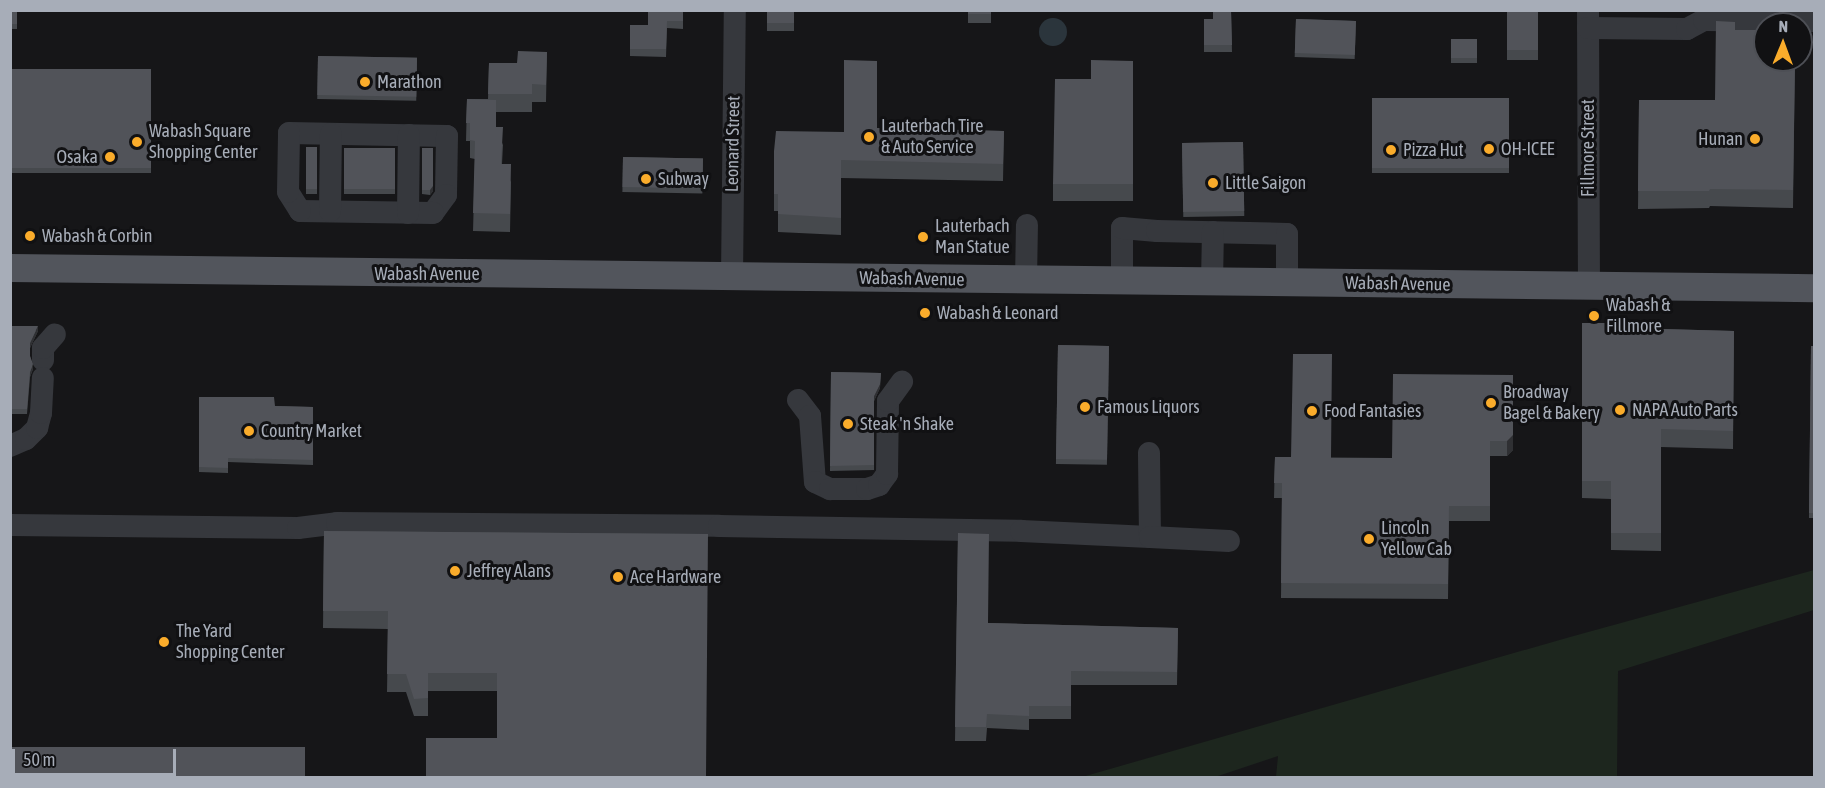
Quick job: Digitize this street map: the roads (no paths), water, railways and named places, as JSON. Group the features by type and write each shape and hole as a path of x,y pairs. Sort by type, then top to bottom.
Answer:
{"main road":[{"name":"Wabash Avenue","path":"10,268 1815,288"}],"street":[{"name":"Leonard Street","path":"732,277 735,10"},
{"path":"1588,19 1687,29 1704,20 1815,21"},
{"name":"Fillmore Street","path":"1588,19 1589,286"},
{"path":"289,133 331,134 447,136 446,195 433,213 300,211 288,192 289,133"},
{"path":"330,211 331,134"},
{"path":"408,213 409,135"},
{"path":"1026,280 1027,225"},
{"path":"1122,281 1122,228 1287,234 1287,283"},
{"path":"1212,282 1213,232"},
{"path":"10,446 26,439 37,428 41,413 43,348 55,334"},
{"path":"798,400 810,417 815,482 830,489 867,489 879,485 887,474 888,401 902,382"},
{"path":"1149,453 1150,537"},
{"path":"10,525 298,528 337,523 680,526 1021,531 1229,540"}],"place":[{"name":"Marathon","path":"365,82"},
{"name":"Lauterbach Tire & Auto Service","path":"869,137"},
{"name":"Hunan","path":"1755,139"},
{"name":"Wabash Square Shopping Center","path":"137,142"},
{"name":"OH-ICEE","path":"1489,149"},
{"name":"Pizza Hut","path":"1391,150"},
{"name":"Osaka","path":"110,157"},
{"name":"Subway","path":"646,179"},
{"name":"Little Saigon","path":"1213,183"},
{"name":"Wabash & Corbin","path":"30,236"},
{"name":"Lauterbach Man Statue","path":"923,237"},
{"name":"Wabash & Leonard","path":"925,313"},
{"name":"Wabash & Fillmore","path":"1594,316"},
{"name":"Broadway Bagel & Bakery","path":"1491,403"},
{"name":"Famous Liquors","path":"1085,407"},
{"name":"NAPA Auto Parts","path":"1620,410"},
{"name":"Food Fantasies","path":"1312,411"},
{"name":"Steak 'n Shake","path":"848,424"},
{"name":"Country Market","path":"249,431"},
{"name":"Lincoln Yellow Cab","path":"1369,539"},
{"name":"Jeffrey Alans","path":"455,571"},
{"name":"Ace Hardware","path":"618,577"},
{"name":"The Yard Shopping Center","path":"164,642"}]}
